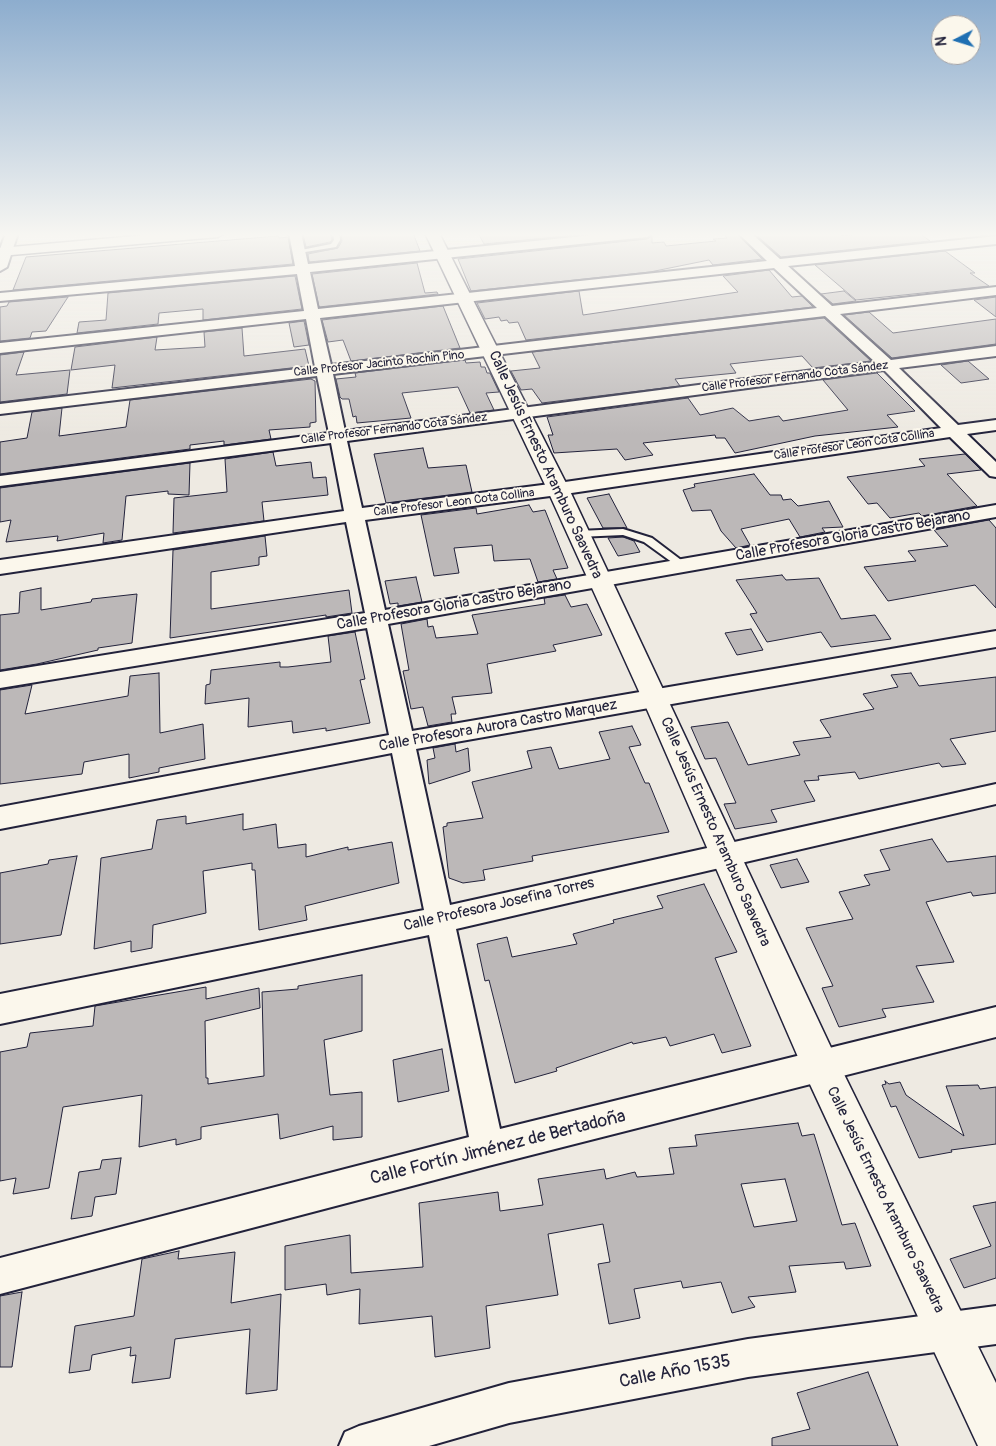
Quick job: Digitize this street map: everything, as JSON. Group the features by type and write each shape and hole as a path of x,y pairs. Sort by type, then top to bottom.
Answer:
{"street":[{"path":"309,300 488,1149"},
{"path":"0,348 434,300"},
{"name":"Calle Jesús Ernesto Aramburo Saavedra","path":"467,300 558,489 599,581 655,698 821,1068 996,1433"},
{"path":"818,300 887,365 996,472"},
{"name":"Calle Profesor Jacinto Rochin Pino","path":"0,409 917,300"},
{"name":"Calle Profesor Fernando Cota Sández","path":"0,481 996,351"},
{"name":"Calle Profesor Leon Cota Collina","path":"0,567 558,489 996,425"},
{"name":"Calle Profesora Gloria Castro Bejarano","path":"0,680 376,619 996,511"},
{"name":"Calle Profesora Aurora Castro Marquez","path":"0,818 402,742 996,639"},
{"name":"Calle Profesora Josefina Torres","path":"0,1009 439,920 996,794"},
{"name":"Calle Fortín Jiménez de Bertadoña","path":"0,1276 488,1149 821,1068 996,1022"},
{"name":"Calle Año 1535","path":"358,1446 510,1402 748,1358 996,1324"}],"lane":[{"path":"578,534 628,533 648,540 684,566"}],"building":[{"path":"66,300 46,331 32,332 30,338 0,341 0,307 7,306 9,302"},
{"path":"107,300 300,300 302,309 203,320 203,309 159,313 158,324 77,333 79,322 106,320"},
{"path":"318,300 379,300 319,307"},
{"path":"498,300 581,300 583,315 681,300 806,300 813,307 526,340 518,322 509,323 507,320 501,321 499,317 485,319 477,303"},
{"path":"829,300 856,301 833,304"},
{"path":"975,300 996,300 996,317"},
{"path":"443,306 460,348 351,361 343,340 328,342 322,320"},
{"path":"869,312 893,333 996,319 996,344 892,358 844,315"},
{"path":"824,318 871,361 813,368 802,356 730,364 736,373 675,379 680,386 542,403 532,389 521,390 511,371 540,368 532,352"},
{"path":"304,321 309,345 294,347 289,323"},
{"path":"242,328 244,356 305,349 309,366 112,388 115,365 71,370 75,347 157,337 155,350 205,347 204,332"},
{"path":"24,352 16,375 70,370 67,394 0,402 0,355"},
{"path":"465,360 466,363 480,362 481,367 485,367 487,373 490,373 499,392 486,393 494,410 470,413 458,387 402,393 411,418 357,423 356,416 353,417 349,399 342,399 340,397 336,379 356,377 355,373"},
{"path":"968,361 989,379 961,383 941,365"},
{"path":"877,373 915,411 887,415 898,427 815,436 735,453 725,438 716,438 715,435 643,443 653,455 625,460 617,449 554,453 548,435 553,435 547,417 688,398 700,415 733,408 749,421 779,416 783,421 848,410 823,380"},
{"path":"311,379 315,381 316,422 310,423 310,427 269,430 271,439 224,445 224,441 190,445 190,449 0,474 0,442 27,438 32,412 62,408 59,436 126,427 130,400"},
{"path":"423,448 428,468 466,465 472,492 386,503 374,454"},
{"path":"273,452 276,466 311,462 313,478 326,477 328,495 262,502 264,521 173,533 174,498 227,492 225,459"},
{"path":"965,454 981,470 947,474 977,506 922,516 919,513 890,518 877,503 868,504 847,477 925,466 919,459"},
{"path":"190,463 189,495 168,494 168,491 126,496 122,540 103,543 104,533 57,541 58,536 6,542 11,520 0,522 0,488"},
{"path":"754,474 770,495 781,495 783,500 791,499 798,506 829,501 843,527 822,528 825,532 800,537 789,519 741,529 750,545 736,548 721,531 711,510 692,511 683,490 695,487 694,484"},
{"path":"609,494 627,528 603,528 587,498"},
{"path":"529,505 533,512 545,510 568,568 553,570 557,579 538,582 530,559 494,561 492,545 454,548 459,573 434,576 421,515 476,508 477,514"},
{"path":"989,520 996,528 996,608 975,585 888,601 864,567 916,561 908,551 948,546 934,530"},
{"path":"265,536 267,556 259,557 259,565 211,572 211,609 349,590 352,613 326,617 326,615 170,638 173,550"},
{"path":"623,537 634,541 640,552 618,556 608,538"},
{"path":"782,575 786,580 819,578 841,619 875,615 891,639 831,647 821,632 767,642 750,614 757,613 736,580"},
{"path":"416,577 422,602 398,606 398,603 390,604 385,581"},
{"path":"41,588 41,610 91,602 92,599 137,594 132,643 98,648 98,650 37,664 0,670 0,615 19,613 20,592"},
{"path":"565,595 571,607 587,604 602,635 553,645 556,651 487,664 492,693 452,697 456,714 451,714 452,722 428,726 423,707 411,709 403,671 409,670 401,624 427,619 428,627 433,626 436,638 478,634 472,615 545,604 544,598"},
{"path":"751,629 763,650 737,655 725,633"},
{"path":"355,632 365,679 360,680 370,723 326,731 326,728 293,733 292,721 248,727 249,698 205,704 206,685 210,684 211,670 280,662 280,667 288,667 331,662 328,636"},
{"path":"159,673 160,733 203,724 205,759 159,768 159,772 129,778 129,754 84,762 82,774 0,784 0,690 32,685 25,714 128,696 130,676"},
{"path":"911,673 919,686 996,677 996,731 950,739 966,764 942,767 939,763 859,779 855,772 818,776 819,780 804,781 815,801 771,810 777,822 735,829 724,804 736,803 716,758 705,759 691,727 728,722 748,765 800,755 793,742 831,737 820,720 874,709 863,694 898,687 891,675"},
{"path":"632,726 641,745 629,747 645,783 649,783 669,832 532,856 533,861 483,870 485,880 463,883 449,878 443,827 447,826 447,823 483,818 472,782 532,768 527,751 551,747 559,769 610,759 599,732"},
{"path":"455,744 456,752 468,748 470,771 429,784 427,760 435,758 433,748"},
{"path":"243,814 243,830 276,824 278,848 306,844 306,857 348,847 348,850 392,842 399,883 305,906 307,920 259,930 255,870 252,870 252,863 203,871 206,913 153,925 152,948 131,952 131,941 94,949 101,858 152,849 157,820 186,816 186,824"},
{"path":"932,839 947,862 996,856 996,893 973,896 971,892 926,902 954,962 916,966 934,1002 882,1009 886,1017 839,1027 822,988 833,986 806,928 853,919 839,892 870,885 864,875 890,870 880,850"},
{"path":"77,856 61,935 0,944 0,873 48,864 49,860"},
{"path":"797,859 809,882 781,888 770,865"},
{"path":"704,884 737,952 715,958 751,1046 722,1053 714,1034 670,1046 666,1037 633,1044 632,1042 556,1068 557,1071 515,1083 489,980 485,981 477,944 507,937 512,957 577,944 573,934 614,923 613,920 663,908 657,896"},
{"path":"362,975 362,1031 324,1040 330,1095 362,1092 362,1137 333,1140 333,1126 280,1139 278,1114 201,1127 201,1139 176,1145 176,1139 139,1147 142,1095 63,1107 49,1188 13,1194 16,1178 0,1181 0,1052 27,1047 30,1033 93,1026 95,1006 206,987 206,999 259,988 260,1008 205,1021 206,1078 208,1078 208,1084 264,1076 262,992 298,989 298,986"},
{"path":"442,1049 449,1091 398,1102 393,1060"},
{"path":"885,1081 889,1084 900,1082 906,1095 964,1136 946,1086 978,1085 980,1089 996,1087 996,1144 951,1150 952,1152 919,1158 896,1106 891,1107 882,1085 886,1084"},
{"path":"798,1123 802,1136 814,1134 842,1225 855,1223 871,1266 846,1269 844,1262 789,1266 796,1292 748,1297 755,1307 732,1313 721,1282 683,1288 681,1281 634,1289 640,1318 609,1324 598,1264 610,1262 603,1224 548,1234 558,1295 486,1306 490,1348 435,1357 432,1316 359,1324 360,1289 327,1295 326,1284 285,1290 285,1246 350,1235 351,1273 423,1267 419,1203 498,1192 500,1211 543,1205 538,1179 604,1169 606,1179 635,1172 637,1177 674,1174 669,1148 697,1146 695,1135","holes":["785,1179 797,1221 754,1227 741,1184"]},
{"path":"121,1158 116,1194 95,1197 92,1216 71,1219 79,1172 100,1169 102,1160"},
{"path":"996,1202 996,1278 964,1288 950,1259 991,1246 973,1206"},
{"path":"179,1251 178,1259 235,1252 231,1303 281,1294 277,1390 246,1394 250,1329 175,1339 170,1378 132,1383 136,1355 130,1356 131,1347 92,1355 90,1370 69,1373 75,1326 134,1316 142,1259"},
{"path":"22,1292 12,1367 0,1367 0,1296"},
{"path":"868,1372 898,1446 772,1446 772,1438 810,1429 797,1393"}]}
